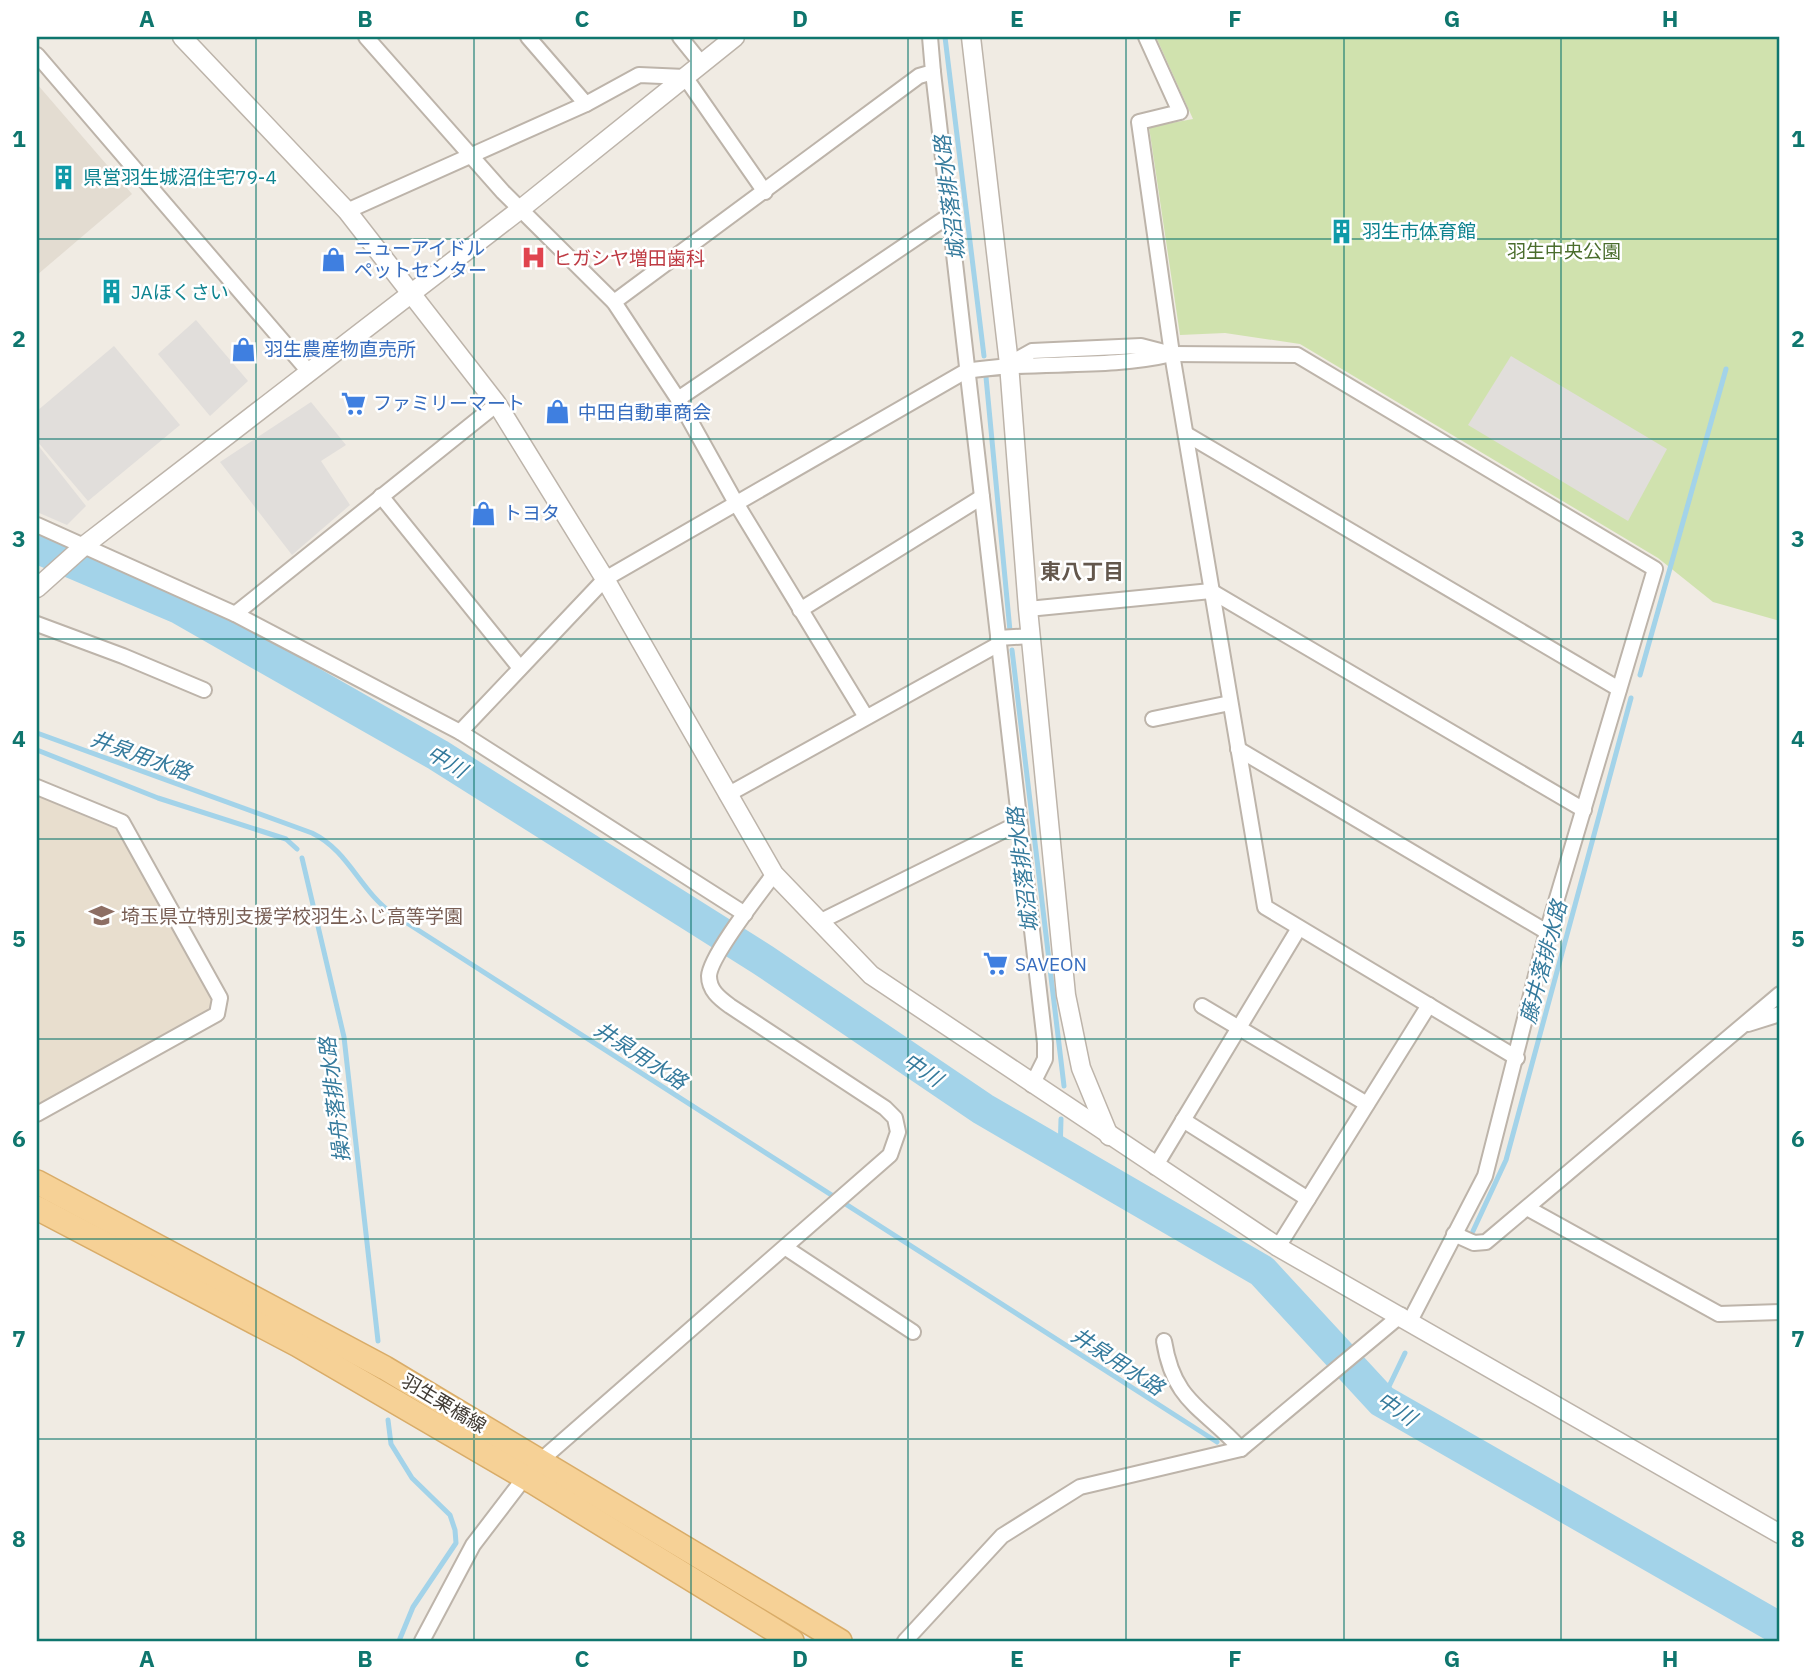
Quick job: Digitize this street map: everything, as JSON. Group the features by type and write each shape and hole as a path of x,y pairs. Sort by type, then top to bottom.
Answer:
{"main road":[{"name":"羽生栗橋線","path":"37,1182 386,1368 792,1641"},
{"name":"羽生栗橋線","path":"37,1208 533,1469 840,1641"}],"street":[{"path":"182,37 347,211 497,404 605,579 774,874 871,975 1278,1247 1780,1534"},
{"path":"366,37 503,192 614,302 678,399 736,503 866,717"},
{"path":"528,37 586,104"},
{"path":"680,37 701,63"},
{"path":"41,584 85,545 522,208 735,37"},
{"path":"930,37 1045,1043 1045,1059 1032,1084"},
{"path":"971,37 1009,364 1028,609 1066,995 1082,1069 1109,1136"},
{"path":"1146,37 1180,112 1139,122 1172,354 1265,907 1517,1058"},
{"path":"37,55 310,373"},
{"path":"614,302 919,76 933,72"},
{"path":"347,211 586,104 639,75 685,77"},
{"path":"685,77 765,192"},
{"path":"678,399 950,215"},
{"path":"460,732 605,579 966,370 1009,364 1032,351 1142,345 1172,354 1297,355 1655,569 1547,932 1485,1176 1406,1318 1241,1450 1080,1487 1002,1536 905,1641"},
{"path":"235,614 497,404"},
{"path":"1186,434 1619,690"},
{"path":"381,496 520,668"},
{"path":"800,610 982,497"},
{"path":"37,525 235,614 460,732 741,921"},
{"path":"1028,609 1211,592 1584,810"},
{"path":"37,624 123,656 204,691"},
{"path":"727,795 998,641 1031,636"},
{"path":"1153,719 1230,703"},
{"path":"1238,749 1547,932"},
{"path":"37,787 122,821 220,998 218,1014 37,1114"},
{"path":"820,922 1019,823"},
{"path":"422,1641 473,1545 533,1469 890,1155 898,1132 895,1118 885,1108 718,997 709,977 714,960 774,874"},
{"path":"1155,1167 1299,928"},
{"path":"1454,1234 1474,1243 1486,1242 1529,1209 1780,994"},
{"path":"1278,1247 1429,1005"},
{"path":"1202,1006 1367,1104"},
{"path":"1741,1026 1780,1014"},
{"path":"1183,1120 1308,1199"},
{"path":"1529,1209 1719,1314 1780,1312"},
{"path":"786,1248 913,1332"},
{"path":"1164,1341 1169,1371 1181,1390 1195,1409 1219,1425 1241,1450"}],"shaded area":[{"path":"37,84 132,194 37,275"},
{"path":"196,320 248,381 210,416 158,354"},
{"path":"114,346 180,425 88,501 37,441 37,411"},
{"path":"1511,356 1667,449 1628,521 1468,425"},
{"path":"311,402 346,445 321,461 350,505 292,555 220,462"},
{"path":"37,444 86,506 67,525 37,512"},
{"name":"埼玉県立特別支援学校羽生ふじ高等学園","path":"37,796 118,830 214,1002 212,1010 37,1105"}],"green space":[{"name":"羽生中央公園","path":"1156,37 1780,37 1780,621 1713,602 1658,558 1300,344 1225,333 1180,335 1149,127 1193,119"}],"waterway":[{"name":"城沼落排水路","path":"945,37 984,356"},
{"name":"藤井落排水路","path":"1640,675 1726,369"},
{"name":"城沼落排水路","path":"986,377 1010,631"},
{"name":"中川","path":"37,547 178,607 438,755 763,960 983,1109 1262,1271 1382,1401 1780,1629"},
{"name":"城沼落排水路","path":"1012,650 1064,1086"},
{"name":"藤井落排水路","path":"1473,1231 1506,1160 1631,698"},
{"name":"井泉用水路","path":"37,733 312,833 336,850 372,894 393,914 1217,1442"},
{"name":"操舟落排水路","path":"37,750 158,798 286,839 297,849"},
{"name":"操舟落排水路","path":"302,858 344,1037 378,1341"},
{"name":"城沼落排水路","path":"1060,1154 1061,1119"},
{"name":"藤井落排水路","path":"1382,1401 1405,1353"},
{"name":"操舟落排水路","path":"388,1420 391,1444 412,1478 450,1515 456,1543 413,1607 399,1641"}],"place":[{"name":"県営羽生城沼住宅79-4","path":"63,177"},
{"name":"羽生市体育館","path":"1342,231"},
{"name":"ヒガシヤ増田歯科","path":"533,258"},
{"name":"ニューアイドル ペットセンター","path":"334,259"},
{"name":"JAほくさい","path":"111,292"},
{"name":"羽生農産物直売所","path":"244,349"},
{"name":"ファミリーマート","path":"353,403"},
{"name":"中田自動車商会","path":"558,412"},
{"name":"トヨタ","path":"483,513"},
{"name":"埼玉県立特別支援学校羽生ふじ高等学園","path":"101,916"},
{"name":"SAVEON","path":"995,964"}],"district":[{"name":"東八丁目","path":"1082,571"}]}
